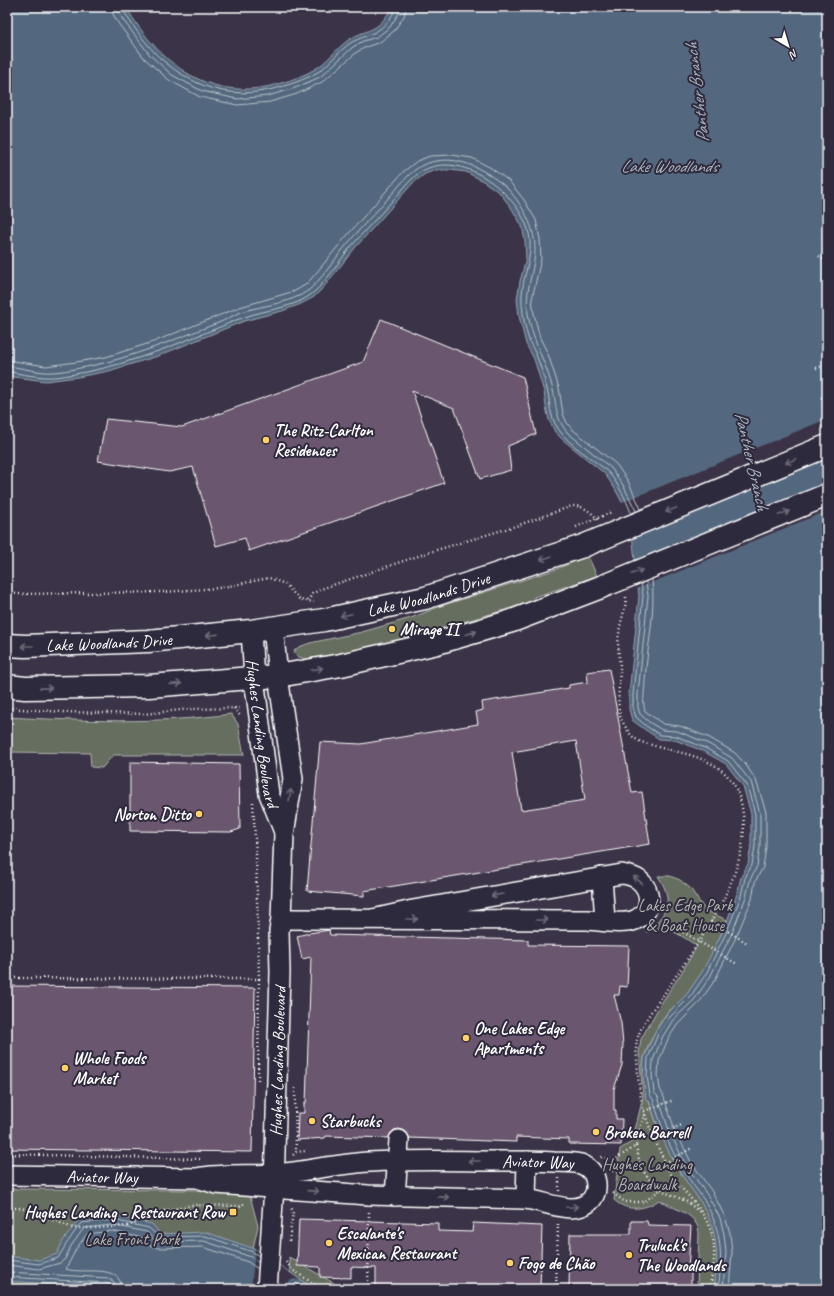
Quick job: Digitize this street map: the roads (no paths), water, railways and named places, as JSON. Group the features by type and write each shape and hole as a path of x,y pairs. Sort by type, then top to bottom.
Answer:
{"main road":[{"name":"Lake Woodlands Drive","path":"7,644 25,646 148,641 251,631 324,620 425,598 583,546 827,446"},
{"path":"7,686 25,688 149,686 278,676 341,665 436,643 512,621 601,587 827,495"}],"street":[{"name":"Hughes Landing Boulevard","path":"267,1289 278,1261 274,1181 280,972 279,931 281,919 284,834 293,779 278,676 273,627"},
{"name":"Hughes Landing Boulevard","path":"251,631 254,678 251,713 269,794 284,834"},
{"path":"281,919 365,924 626,922 643,915 649,906 650,897 640,880 632,876 622,874 413,910 365,924"},
{"path":"602,877 605,921"},
{"path":"395,1196 399,1140"},
{"path":"526,1198 527,1161"},
{"name":"Aviator Way","path":"7,1175 197,1178 219,1175 274,1181 368,1195 526,1198 558,1207 576,1208 589,1202 594,1196 596,1189 594,1176 590,1170 581,1164 527,1161 368,1162 274,1181"}],"water":[{"name":"Lake Woodlands","path":"7,7 126,7 140,28 155,46 172,62 190,75 211,84 232,89 256,88 281,83 311,71 324,63 350,39 372,29 381,23 392,7 827,7 827,1289 714,1289 717,1254 714,1232 706,1211 674,1162 662,1136 649,1100 646,1100 643,1076 644,1058 655,1032 667,1014 687,994 702,972 724,929 737,894 741,877 748,864 751,846 751,814 743,786 726,764 703,751 675,740 659,739 632,720 629,709 629,694 639,596 631,525 625,508 605,474 562,439 555,432 549,420 544,392 534,359 526,344 519,316 517,299 526,259 525,241 522,226 512,209 500,193 483,181 466,172 436,170 425,174 413,183 355,248 323,288 314,297 301,304 282,311 244,321 158,356 109,371 46,381 7,375"},
{"path":"113,1216 152,1224 160,1234 205,1232 255,1249 314,1289 129,1289 7,1281 7,1256 39,1260 57,1254 63,1241 79,1219"}],"place":[{"name":"The Ritz-Carlton Residences","path":"266,440"},
{"name":"Mirage II","path":"392,629"},
{"name":"Norton Ditto","path":"199,814"},
{"name":"One Lakes Edge Apartments","path":"466,1038"},
{"name":"Whole Foods Market","path":"65,1068"},
{"name":"Starbucks","path":"312,1121"},
{"name":"Broken Barrell","path":"596,1132"},
{"name":"Hughes Landing - Restaurant Row","path":"233,1212"},
{"name":"Escalante's Mexican Restaurant","path":"329,1243"},
{"name":"Truluck's The Woodlands","path":"629,1255"},
{"name":"Fogo de Chão","path":"510,1263"}],"water label":[{"name":"Panther Branch","path":"697,93"},
{"name":"Panther Branch","path":"752,461"}],"park label":[{"name":"Lakes Edge Park & Boat House","path":"685,915"},
{"name":"Hughes Landing Boardwalk","path":"647,1174"},
{"name":"Lake Front Park","path":"132,1239"}]}
